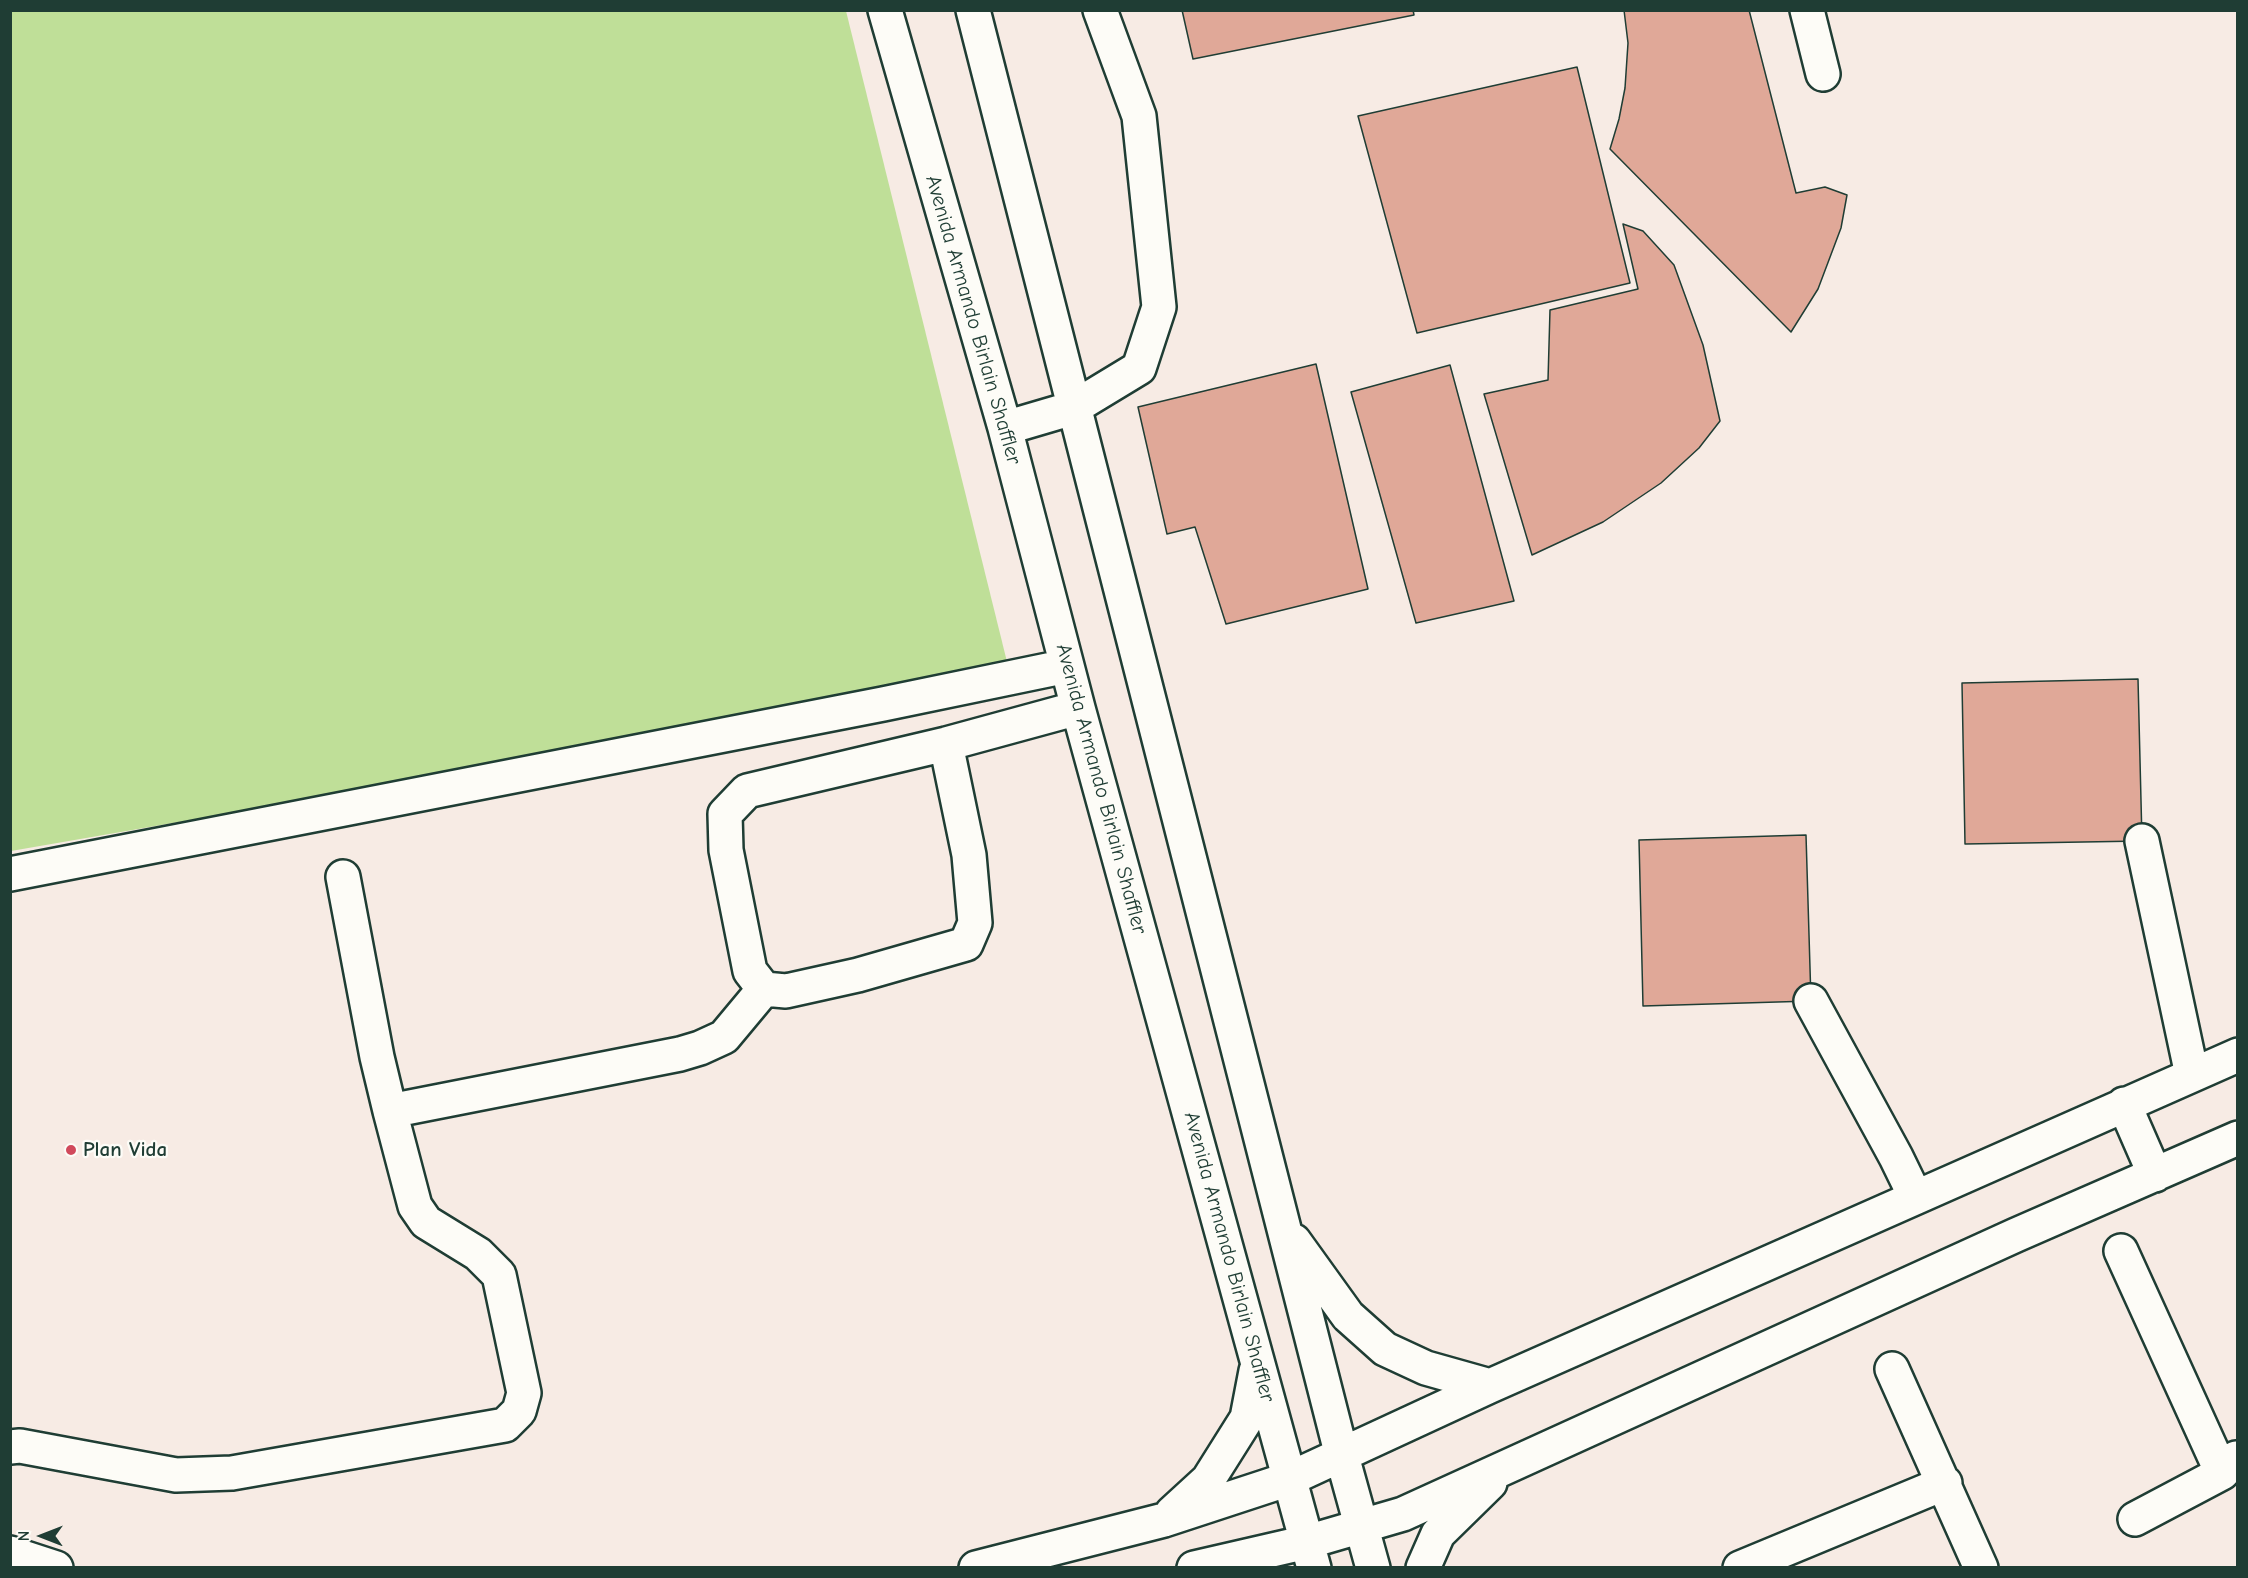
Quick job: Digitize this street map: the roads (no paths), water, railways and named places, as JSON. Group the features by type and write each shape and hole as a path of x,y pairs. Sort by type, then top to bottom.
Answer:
{"street":[{"name":"Avenida Armando Birlain Shaffler","path":"885,10 1005,428 1078,708 1310,1555"},
{"path":"973,10 1073,408 1372,1568"},
{"path":"1005,428 1073,408 1139,368 1159,307 1139,116 1100,10"},
{"path":"1808,10 1822,74"},
{"path":"10,874 1067,666"},
{"path":"946,744 969,855 975,923 966,944 858,975 786,991 764,989 750,971 726,850 725,813 747,791 946,744 1078,708"},
{"path":"2142,841 2192,1075"},
{"path":"10,1447 20,1446 176,1475 232,1473 505,1425 519,1411 524,1393 499,1275 478,1254 426,1222 415,1206 377,1057 343,877"},
{"path":"390,1111 680,1054 700,1048 724,1037 764,989"},
{"path":"1811,1001 1915,1196"},
{"path":"976,1568 1164,1520 1290,1479 1490,1386 2238,1055"},
{"path":"2124,1104 2155,1175"},
{"path":"1194,1568 1310,1555 1362,1528 1403,1514 2005,1240 2238,1138"},
{"path":"1285,1230 1348,1316 1385,1349 1426,1368 1490,1386"},
{"path":"2121,1251 2230,1465 2135,1520"},
{"path":"1164,1520 1208,1480 1247,1418 1257,1363"},
{"path":"1892,1369 1945,1483 1981,1568"},
{"path":"1423,1568 1438,1534 1507,1467"},
{"path":"1740,1568 1945,1483"},
{"path":"10,1553 56,1568"}],"place":[{"name":"Plan Vida","path":"71,1150"}]}
